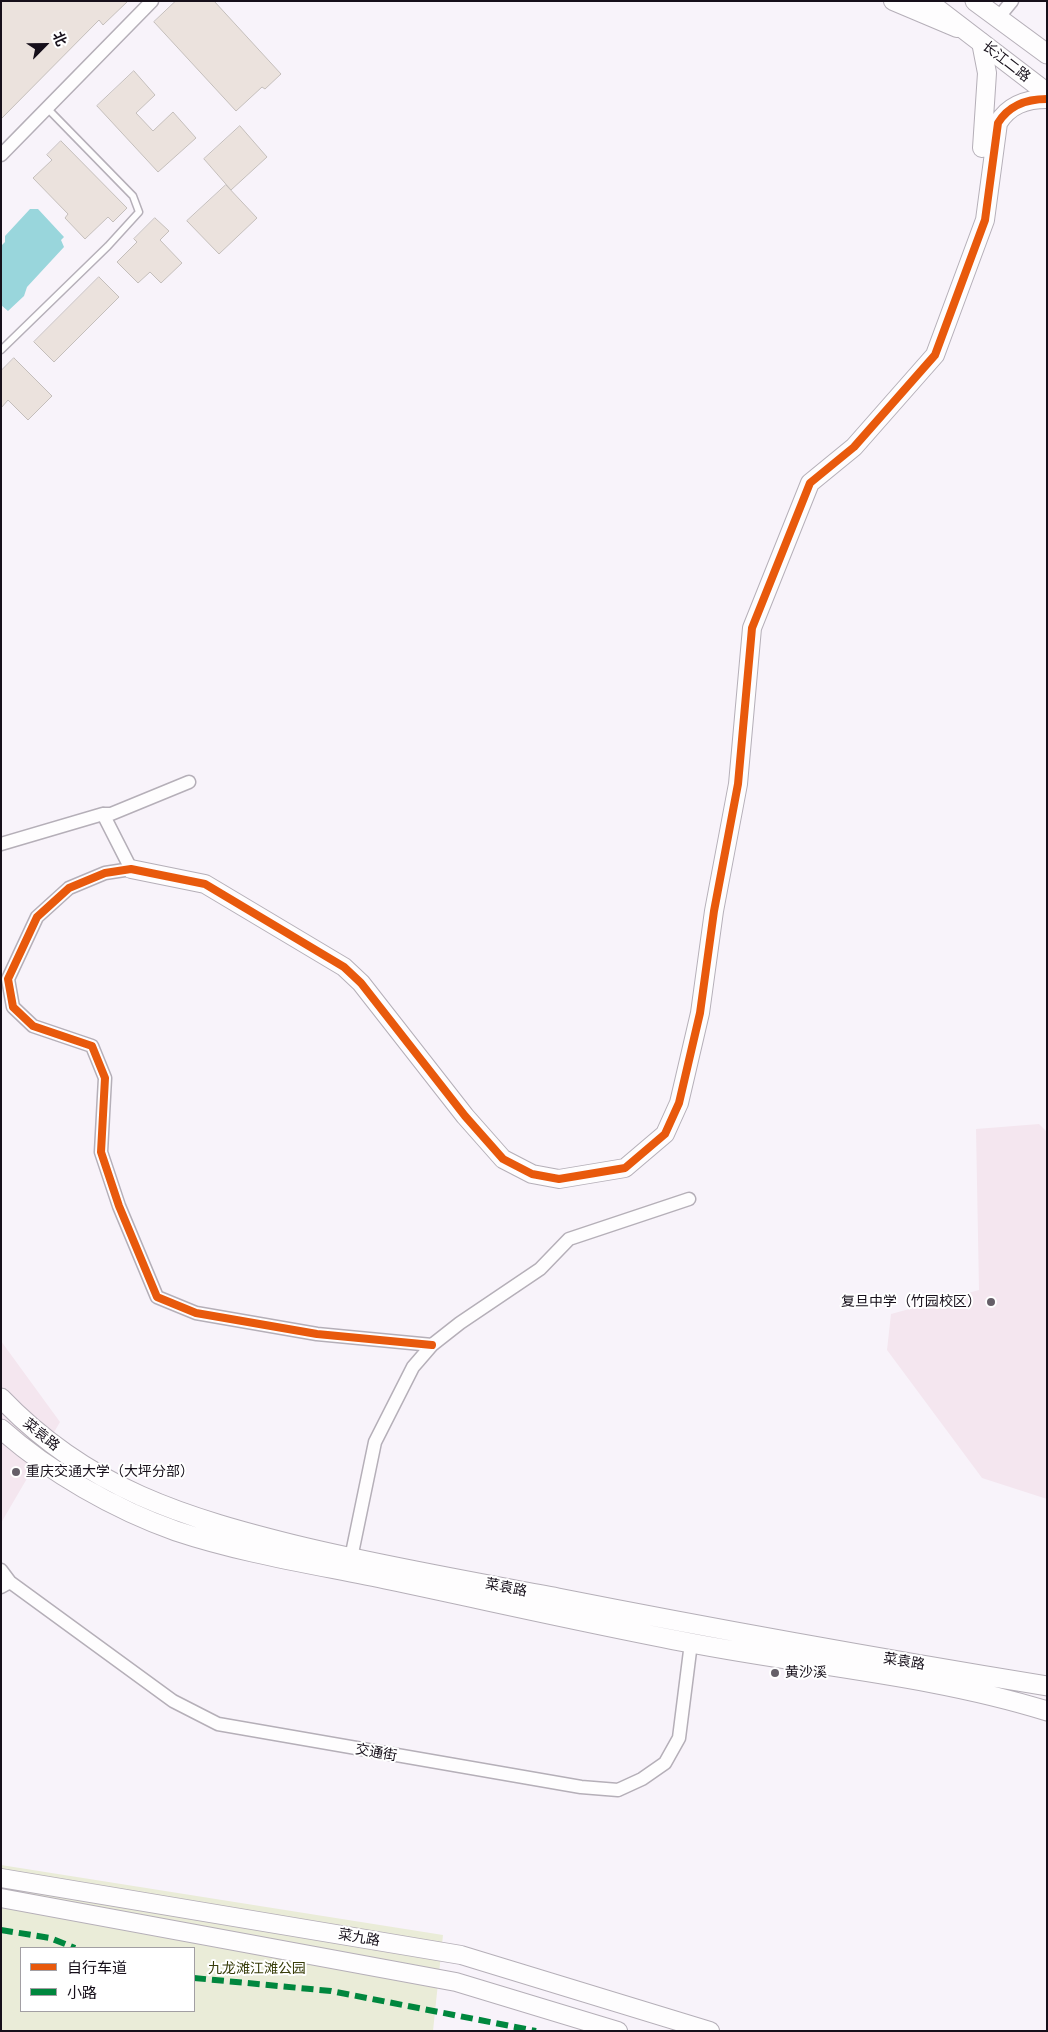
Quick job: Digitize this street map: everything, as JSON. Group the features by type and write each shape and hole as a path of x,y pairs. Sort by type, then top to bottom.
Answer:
{"main road":[{"name":"长江二路","path":"927,1 1047,93"},
{"path":"977,3 1047,54"},
{"name":"菜袁路","path":"1,1398 26,1423 58,1449 119,1486 182,1514 228,1528 351,1558 792,1644 1047,1686"},
{"name":"菜袁路","path":"1,1429 46,1464 79,1485 142,1518 219,1544 692,1644 936,1684 1003,1698 1047,1712"}],"street":[{"path":"1,155 152,1"},
{"name":"长江二路","path":"893,1 973,37"},
{"path":"998,18 1012,1"},
{"path":"973,37 986,60 988,89 973,255"},
{"path":"432,1345 317,1334 196,1313 157,1297 119,1206 101,1152 105,1078 92,1046 33,1026 13,1007 8,979 37,917 69,888 105,873 131,869 205,884 344,967 362,983 465,1116 503,1159 532,1174 558,1179 626,1168 665,1134 679,1104 700,1013 714,910 738,784 752,628 755,619 810,483 854,447 936,355 988,210 998,123 1002,116 1018,104 1036,99 1047,100"},
{"path":"1,844 103,814 112,814 189,782"},
{"path":"103,814 131,869"},
{"path":"351,1558 376,1442 413,1368 432,1345 460,1323 540,1269 569,1239 689,1199"},
{"name":"交通街","path":"1,1570 6,1585 173,1702 218,1724 581,1787 618,1790 642,1779 665,1763 679,1738 692,1644"},
{"name":"菜九路","path":"1,1878 461,1955 710,2031"},
{"name":"菜九路","path":"1,1898 456,1982 618,2031"}],"lane":[{"path":"1,350 108,246 139,212 133,196 48,108"}],"shaded area":[{"name":"复旦中学（竹园校区）","path":"1039,1124 1047,1132 1047,1499 982,1478 887,1350 891,1314 979,1290 976,1129"},
{"name":"重庆交通大学（大坪分部）","path":"1,1341 60,1422 1,1523"}],"green space":[{"name":"九龙滩江滩公园","path":"1,1865 443,1935 433,2031 1,2031"}],"water":[{"path":"30,209 38,209 64,237 61,240 64,247 27,287 24,296 8,311 1,305 1,246 5,242 5,236"}],"building":[{"path":"1,1 128,1 103,25 99,20 1,119"},
{"path":"176,1 214,1 281,74 265,89 262,87 236,111 154,22"},
{"path":"134,71 155,95 136,113 153,131 173,112 196,138 158,172 97,106"},
{"path":"240,126 267,157 231,190 204,159"},
{"path":"61,141 127,208 113,222 108,217 85,239 65,218 68,214 33,178 52,160 47,155"},
{"path":"226,185 257,218 219,254 187,221"},
{"path":"155,218 169,231 160,240 182,263 161,283 150,272 138,283 117,262 137,242 134,239"},
{"path":"99,277 119,297 54,362 34,342"},
{"path":"14,358 52,396 28,420 8,400 1,408 1,371"}],"marked path":[{"path":"1,1930 50,1938 72,1947"},
{"path":"195,1978 331,1991 536,2031"}],"cycle path":[{"path":"432,1345 317,1334 196,1313 157,1297 119,1206 101,1152 105,1078 92,1046 33,1026 13,1007 8,979 37,917 69,888 105,873 131,869 205,884 344,967 361,983 465,1116 503,1159 532,1174 559,1179 625,1168 665,1134 679,1103 700,1013 714,911 738,784 752,628 810,483 854,447 935,355 985,220 998,123 1007,112 1019,104 1032,100 1047,99"}],"place":[{"name":"复旦中学（竹园校区）","path":"991,1302"},
{"name":"重庆交通大学（大坪分部）","path":"16,1472"},
{"name":"黄沙溪","path":"775,1673"}]}
